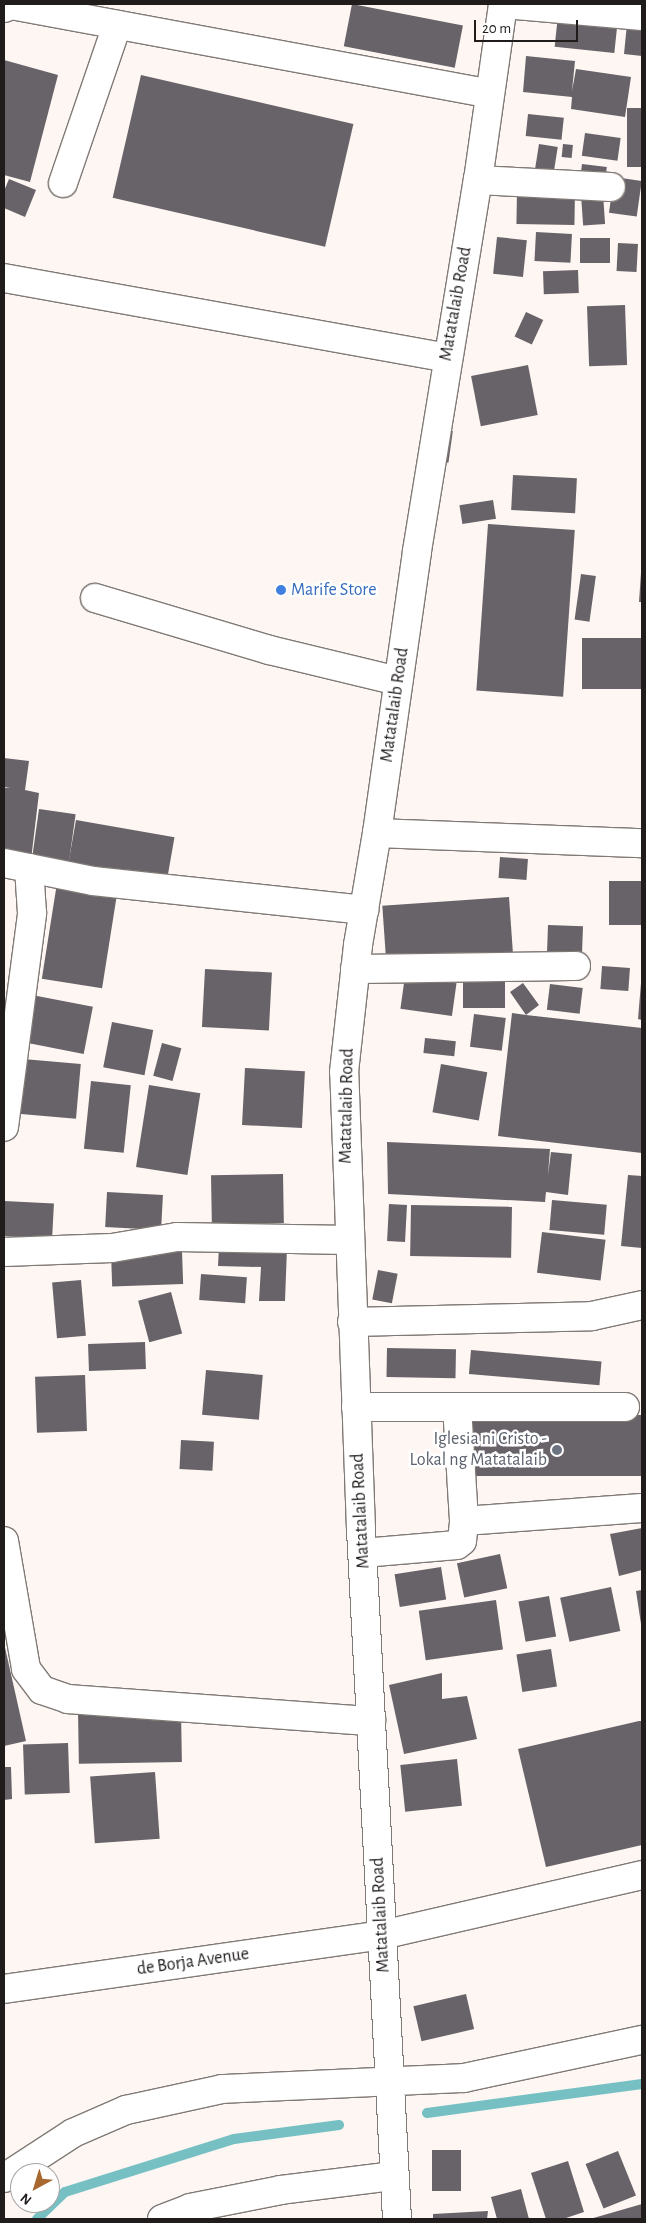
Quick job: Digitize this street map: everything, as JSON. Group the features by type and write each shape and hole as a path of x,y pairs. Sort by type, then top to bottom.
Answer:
{"street":[{"path":"504,4 642,16"},
{"name":"Matatalaib Road","path":"397,2219 352,1322 344,1072 355,969 377,833 398,681 447,358 478,180 489,94 504,4"},
{"path":"4,8 11,5 489,94"},
{"path":"63,183 117,25"},
{"path":"478,180 611,187"},
{"path":"4,278 447,358"},
{"path":"94,598 268,650 398,681"},
{"path":"377,833 642,843"},
{"path":"4,1127 32,913 16,865 93,880 364,910"},
{"path":"355,969 576,966"},
{"path":"4,1252 112,1248 177,1237 349,1240"},
{"path":"352,1322 592,1316 642,1305"},
{"path":"356,1407 625,1406"},
{"path":"363,1553 457,1544 465,1535 457,1408"},
{"path":"464,1521 642,1508"},
{"path":"4,1541 26,1668 42,1690 68,1699 371,1721"},
{"name":"de Borja Avenue","path":"4,1989 382,1935 642,1875"},
{"path":"4,2178 73,2133 126,2110 222,2089 464,2078 642,2040"},
{"path":"162,2219 190,2208 281,2190 394,2176"}],"building":[{"path":"352,4 463,26 455,68 344,46"},
{"path":"558,15 618,21 614,53 555,47"},
{"path":"627,24 642,26 642,56 624,54"},
{"path":"526,56 575,61 572,91 576,69 631,77 625,117 571,109 572,97 523,92"},
{"path":"4,60 58,75 30,182 4,175"},
{"path":"141,75 353,124 325,247 113,198"},
{"path":"627,108 642,108 642,167 627,167"},
{"path":"528,114 564,118 562,140 526,136"},
{"path":"585,133 621,138 617,161 582,156"},
{"path":"539,144 558,147 553,177 534,174"},
{"path":"563,144 573,145 572,158 562,157"},
{"path":"582,164 607,167 605,179 581,176"},
{"path":"614,177 642,181 637,217 609,213"},
{"path":"9,179 36,190 25,217 4,208 4,191"},
{"path":"517,191 575,192 574,225 516,224"},
{"path":"603,194 605,224 583,225 581,196"},
{"path":"536,232 572,234 570,263 534,261"},
{"path":"497,237 527,240 523,277 493,274"},
{"path":"580,238 610,238 610,263 580,263"},
{"path":"618,243 638,244 637,272 617,271"},
{"path":"578,270 579,293 544,294 543,271"},
{"path":"625,305 627,365 589,366 587,306"},
{"path":"526,312 543,320 532,345 515,336"},
{"path":"528,365 538,415 481,426 471,376"},
{"path":"438,429 453,431 448,463 434,461"},
{"path":"513,475 577,478 575,513 511,510"},
{"path":"493,500 496,519 462,524 459,505"},
{"path":"488,524 575,530 563,697 476,691"},
{"path":"641,573 642,602 639,602"},
{"path":"581,574 596,576 589,622 575,620"},
{"path":"582,638 642,638 642,689 582,689"},
{"path":"4,758 29,761 25,790 39,793 31,860 4,856 4,788 10,788 4,787"},
{"path":"39,809 76,814 69,864 32,859"},
{"path":"76,820 174,837 166,883 68,865"},
{"path":"500,857 528,859 526,880 499,878"},
{"path":"609,881 642,881 642,925 609,925"},
{"path":"57,883 117,893 102,988 42,979"},
{"path":"509,897 513,956 386,965 382,906"},
{"path":"548,925 583,926 582,961 547,960"},
{"path":"602,966 630,968 628,991 600,989"},
{"path":"205,969 272,973 269,1030 202,1027"},
{"path":"405,976 456,983 452,1016 400,1009"},
{"path":"463,980 505,980 505,1008 463,1008"},
{"path":"523,983 539,1005 526,1015 510,992"},
{"path":"642,983 642,1020 638,1019"},
{"path":"550,984 583,988 580,1014 547,1010"},
{"path":"32,995 93,1007 84,1054 23,1042"},
{"path":"512,1013 642,1028 642,1153 498,1136"},
{"path":"474,1014 506,1018 502,1051 470,1047"},
{"path":"112,1022 153,1030 144,1075 103,1067"},
{"path":"425,1038 456,1041 454,1056 423,1053"},
{"path":"162,1043 181,1048 173,1081 153,1076"},
{"path":"23,1059 81,1064 76,1119 18,1114"},
{"path":"441,1064 487,1072 479,1120 432,1112"},
{"path":"245,1068 305,1071 302,1128 242,1125"},
{"path":"91,1081 131,1085 124,1153 84,1149"},
{"path":"149,1085 200,1093 187,1175 136,1167"},
{"path":"387,1142 550,1149 548,1175 551,1152 572,1154 568,1195 546,1192 545,1202 388,1194"},
{"path":"283,1174 284,1223 212,1224 211,1175"},
{"path":"628,1175 642,1176 642,1248 621,1246"},
{"path":"107,1192 163,1195 161,1230 105,1227"},
{"path":"552,1200 607,1205 604,1235 549,1230"},
{"path":"4,1201 54,1204 52,1239 4,1236"},
{"path":"389,1204 407,1205 405,1242 387,1241"},
{"path":"411,1205 512,1207 511,1258 410,1256"},
{"path":"542,1232 606,1240 601,1280 537,1273"},
{"path":"219,1246 287,1248 285,1301 259,1301 261,1267 218,1266"},
{"path":"182,1251 183,1284 112,1286 111,1253"},
{"path":"378,1270 398,1274 392,1303 372,1299"},
{"path":"201,1274 247,1277 245,1303 199,1300"},
{"path":"81,1280 86,1336 57,1338 52,1283"},
{"path":"171,1292 182,1334 149,1342 138,1301"},
{"path":"145,1342 146,1369 89,1371 88,1344"},
{"path":"387,1348 456,1349 455,1378 386,1377"},
{"path":"471,1350 602,1361 599,1385 469,1374"},
{"path":"206,1370 263,1375 259,1420 202,1415"},
{"path":"85,1375 87,1431 37,1433 35,1377"},
{"name":"Iglesia ni Cristo - Lokal ng Matatalaib","path":"470,1415 642,1415 642,1476 470,1476"},
{"path":"181,1440 214,1442 212,1471 179,1469"},
{"path":"642,1528 642,1570 619,1576 610,1534"},
{"path":"500,1554 507,1588 464,1597 457,1563"},
{"path":"441,1567 446,1600 400,1607 395,1574"},
{"path":"611,1587 620,1631 569,1642 560,1598"},
{"path":"642,1590 642,1624 641,1624 636,1591"},
{"path":"549,1596 556,1636 526,1642 518,1601"},
{"path":"496,1600 503,1650 426,1660 419,1611"},
{"path":"4,1643 26,1741 4,1746"},
{"path":"551,1649 557,1687 522,1692 516,1654"},
{"path":"442,1673 442,1699 467,1696 477,1739 404,1754 389,1685"},
{"path":"181,1711 182,1762 79,1764 78,1713"},
{"path":"642,1721 642,1845 546,1867 518,1749"},
{"path":"68,1743 70,1793 25,1795 23,1745"},
{"path":"457,1759 462,1806 405,1812 400,1765"},
{"path":"4,1767 11,1767 12,1799 4,1800"},
{"path":"155,1772 160,1839 95,1843 90,1777"},
{"path":"466,1994 474,2029 421,2041 413,2006"},
{"path":"432,2150 461,2150 461,2191 432,2191"},
{"path":"618,2151 636,2196 604,2209 586,2164"},
{"path":"568,2161 584,2212 563,2219 546,2219 531,2173"},
{"path":"521,2189 529,2219 497,2219 491,2197"},
{"path":"642,2204 642,2219 590,2219"},
{"path":"488,2211 487,2219 433,2219 433,2214"}],"waterway":[{"path":"427,2113 642,2084"},
{"path":"37,2219 65,2192 234,2139 339,2125"}],"place":[{"name":"Marife Store","path":"281,590"},
{"name":"Iglesia ni Cristo - Lokal ng Matatalaib","path":"557,1450"}]}
